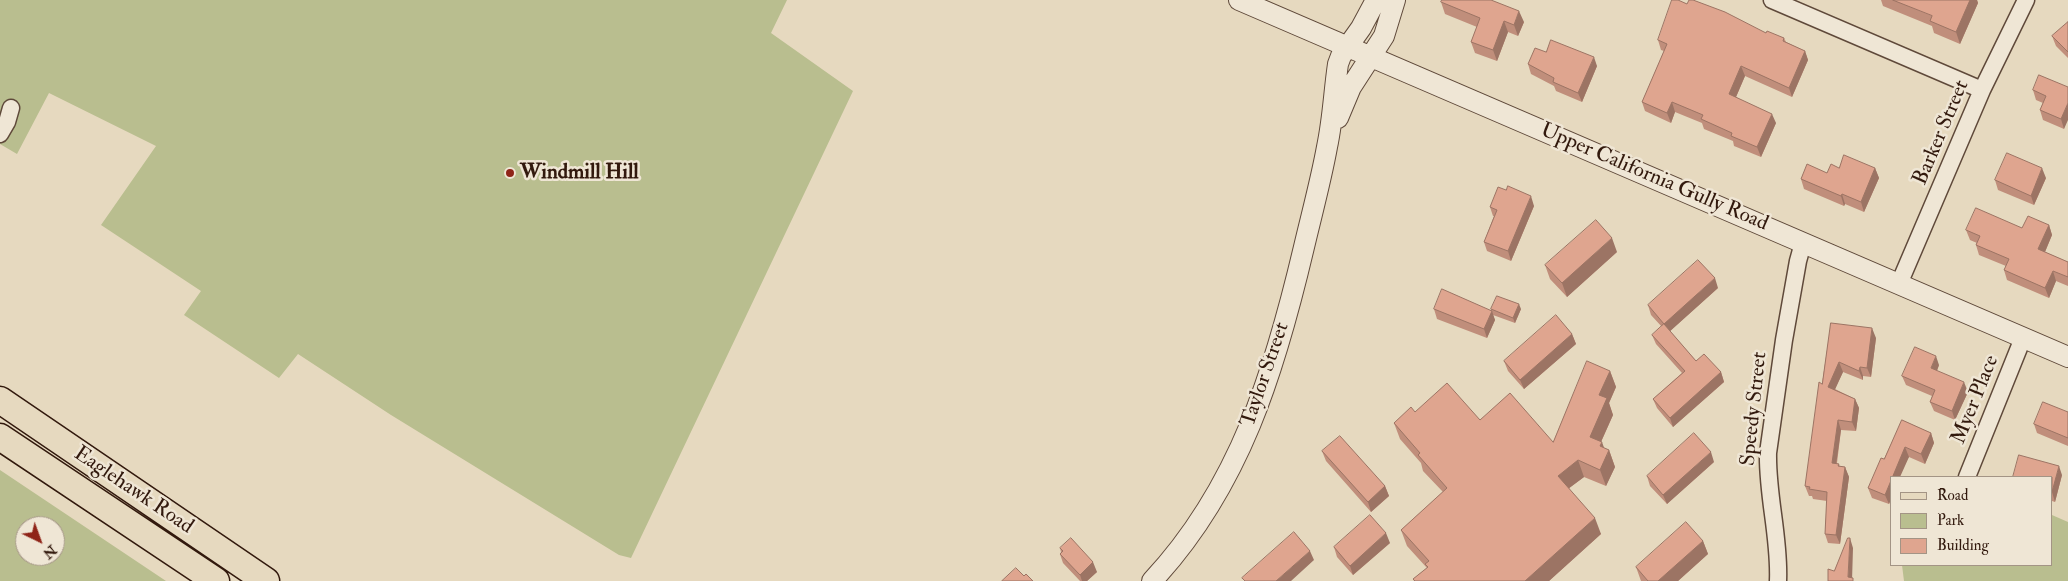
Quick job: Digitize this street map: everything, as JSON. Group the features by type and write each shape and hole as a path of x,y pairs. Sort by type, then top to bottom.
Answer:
{"main road":[{"name":"Eaglehawk Road","path":"0,400 266,581"},
{"name":"Eaglehawk Road","path":"0,437 216,581"}],"street":[{"name":"Upper California Gully Road","path":"1239,0 2068,357"},
{"name":"Taylor Street","path":"1328,146 1338,64 1376,0"},
{"name":"Taylor Street","path":"1152,581 1190,537 1211,505 1230,471 1252,423 1270,375 1282,333 1328,146 1347,95 1384,36 1396,0"},
{"path":"1772,0 1982,90"},
{"name":"Barker Street","path":"1899,284 1982,90 2026,0"},
{"path":"0,134 7,122 11,108"},
{"name":"Speedy Street","path":"1778,581 1776,522 1768,470 1768,453 1784,340 1803,243"},
{"name":"Myer Place","path":"1967,476 2024,338"}],"green space":[{"path":"0,0 787,0 771,33 853,91 631,558 619,555 391,415 298,354 279,378 184,315 201,291 101,225 156,146 49,93 17,154 0,144"},
{"path":"0,470 166,581 0,581"},
{"path":"2053,515 2068,522 2068,581 1904,581 1902,566 2053,566"}],"building":[{"path":"1442,0 1491,0 1519,11 1514,25 1504,21 1493,50 1471,42 1480,18 1441,2"},
{"path":"1672,0 1678,0 1687,4 1689,0 1693,0 1725,12 1766,33 1767,31 1784,38 1783,41 1805,51 1789,88 1741,66 1729,94 1772,114 1757,147 1731,136 1732,133 1701,119 1703,115 1672,102 1667,113 1642,102 1667,44 1658,40"},
{"path":"1893,0 1970,0 1956,32 1930,21 1932,16"},
{"path":"2068,22 2068,52 2052,36"},
{"path":"1551,40 1594,57 1578,93 1553,82 1554,78 1528,64 1535,48 1546,52"},
{"path":"2039,75 2068,87 2068,103 2061,119 2040,110 2046,96 2033,90"},
{"path":"2007,153 2042,168 2031,196 1995,180"},
{"path":"1844,155 1875,168 1861,202 1842,194 1841,196 1801,179 1807,164 1827,173 1831,164 1839,168"},
{"path":"1508,186 1531,196 1508,251 1484,242 1497,210 1490,207 1498,187 1506,190"},
{"path":"1976,208 2022,228 2028,216 2049,225 2038,249 2068,262 2068,277 2053,271 2045,288 2004,270 2009,259 1976,245 1980,236 1966,230"},
{"path":"1596,220 1612,238 1562,283 1545,265"},
{"path":"1698,260 1715,278 1664,324 1648,305"},
{"path":"1442,289 1492,311 1484,329 1434,309"},
{"path":"1497,296 1519,304 1513,318 1491,309"},
{"path":"1556,315 1572,334 1520,380 1504,361"},
{"path":"1831,323 1872,328 1867,368 1860,367 1859,371 1839,362 1828,387 1855,399 1852,422 1838,420 1832,463 1845,467 1836,535 1825,534 1827,492 1809,489 1810,487 1805,486 1819,382 1822,384"},
{"path":"1664,324 1696,361 1704,354 1721,372 1670,418 1653,399 1685,371 1652,335"},
{"path":"1915,347 1936,356 1931,368 1964,382 1952,411 1930,402 1935,390 1902,376"},
{"path":"1587,361 1610,371 1599,395 1607,398 1590,437 1602,442 1600,446 1609,450 1600,470 1578,460 1558,476 1595,518 1525,581 1415,581 1413,579 1428,567 1425,564 1429,561 1401,530 1447,488 1418,455 1420,453 1394,423 1411,407 1415,412 1447,383 1480,420 1510,393 1553,442"},
{"path":"2043,402 2068,412 2068,438 2034,424"},
{"path":"1902,420 1931,433 1921,454 1905,447 1893,476 1890,476 1890,483 1885,495 1868,488 1881,458 1884,459"},
{"path":"1694,433 1711,452 1663,495 1647,476"},
{"path":"1340,436 1385,486 1368,502 1322,451"},
{"path":"2019,455 2059,466 2053,488 2053,476 2013,476"},
{"path":"1370,515 1386,533 1350,566 1334,547"},
{"path":"1686,522 1703,541 1658,581 1648,581 1636,567"},
{"path":"1294,532 1310,551 1276,581 1245,581 1242,578"},
{"path":"1071,538 1093,562 1080,575 1060,554 1063,551 1060,548"},
{"path":"1848,538 1850,538 1848,577 1853,578 1853,581 1828,581 1828,569 1834,571"},
{"path":"1016,568 1024,576 1026,574 1033,581 1002,581"}],"place":[{"name":"Windmill Hill","path":"510,173"}]}
